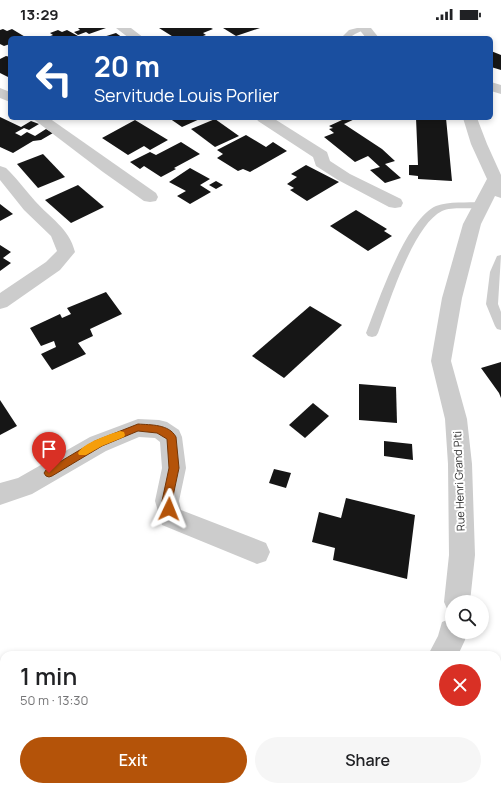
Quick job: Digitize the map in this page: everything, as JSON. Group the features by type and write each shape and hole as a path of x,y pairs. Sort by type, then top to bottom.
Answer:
{"street":[{"path":"122,28 135,36"},
{"path":"364,28 371,36"},
{"path":"42,120 150,197"},
{"path":"266,120 321,155 322,163 344,177 395,203"},
{"path":"471,120 479,144 498,186"},
{"path":"0,171 30,206 56,231 66,246 66,252 53,266 0,302"},
{"name":"Rue Henri Grand Piti","path":"458,595 462,555 460,464 456,419 441,361 452,298 472,224 481,205 498,186"},
{"path":"0,494 24,487 98,444 138,428 159,429 171,437 174,468 167,501 171,517 257,552"},
{"path":"444,651 451,639"}],"lane":[{"path":"347,36 352,32 364,28"},
{"path":"372,333 405,252 424,222 440,208 481,205"},
{"path":"501,259 495,272 492,304 501,326"}],"building":[{"path":"78,28 106,28 89,34 86,32 78,35 74,32 80,30"},
{"path":"159,28 213,29 203,33 206,35 203,36 172,36"},
{"path":"223,28 260,28 236,36"},
{"path":"3,29 7,31 12,29 24,36 8,36 8,45 4,46 0,44 0,30"},
{"path":"58,30 62,32 67,30 78,36 50,36 53,35 50,33"},
{"path":"116,33 120,36 106,36"},
{"path":"493,52 501,55 501,70 493,68"},
{"path":"8,56 8,77 0,73 0,59"},
{"path":"0,117 21,127 31,121 39,124 29,130 24,128 15,133 21,136 27,132 35,136 46,129 53,133 41,140 33,141 13,153 0,147"},
{"path":"135,120 168,140 150,150 144,146 128,155 102,138"},
{"path":"172,120 198,120 182,127"},
{"path":"213,120 216,120 239,136 215,147 191,129"},
{"path":"342,120 353,120 344,124 382,149 395,161 385,164 401,178 385,183 370,170 380,167 368,156 355,162 324,137 334,133 329,129 333,128 329,126"},
{"path":"416,120 446,120 452,181 418,179 418,176 409,175 409,165 418,165"},
{"path":"246,135 266,147 273,142 287,151 250,172 243,169 238,171 217,158 223,154 217,150"},
{"path":"181,142 200,154 161,177 144,166 140,169 130,162 150,152 156,155"},
{"path":"43,154 65,177 38,188 17,164"},
{"path":"306,165 339,182 307,201 290,190 294,188 287,184 297,177 291,174"},
{"path":"190,168 210,179 200,185 211,192 190,204 177,196 186,191 169,182"},
{"path":"216,181 223,185 216,189 209,185"},
{"path":"78,185 104,207 71,223 45,200"},
{"path":"0,204 13,214 0,221"},
{"path":"356,210 387,229 384,231 392,236 368,251 330,226"},
{"path":"0,245 11,252 3,258 11,263 0,271"},
{"path":"106,292 122,314 90,329 93,336 78,343 86,354 52,370 41,354 56,347 54,341 41,346 30,328 60,314 62,318 71,314 67,308"},
{"path":"310,306 342,325 284,378 252,356"},
{"path":"501,362 501,398 481,368"},
{"path":"359,384 396,387 397,423 359,420"},
{"path":"0,400 17,426 0,435"},
{"path":"313,403 329,416 305,438 289,425"},
{"path":"384,441 412,444 413,460 384,456"},
{"path":"274,469 291,473 286,488 269,483"},
{"path":"346,498 415,515 407,579 333,560 335,548 312,542 319,512 341,518"}],"slow traffic":[{"path":"83,453 98,444 120,435"}],"route":[{"path":"49,473 98,444 138,428 159,429 171,437 174,468 167,501 169,509"}]}
